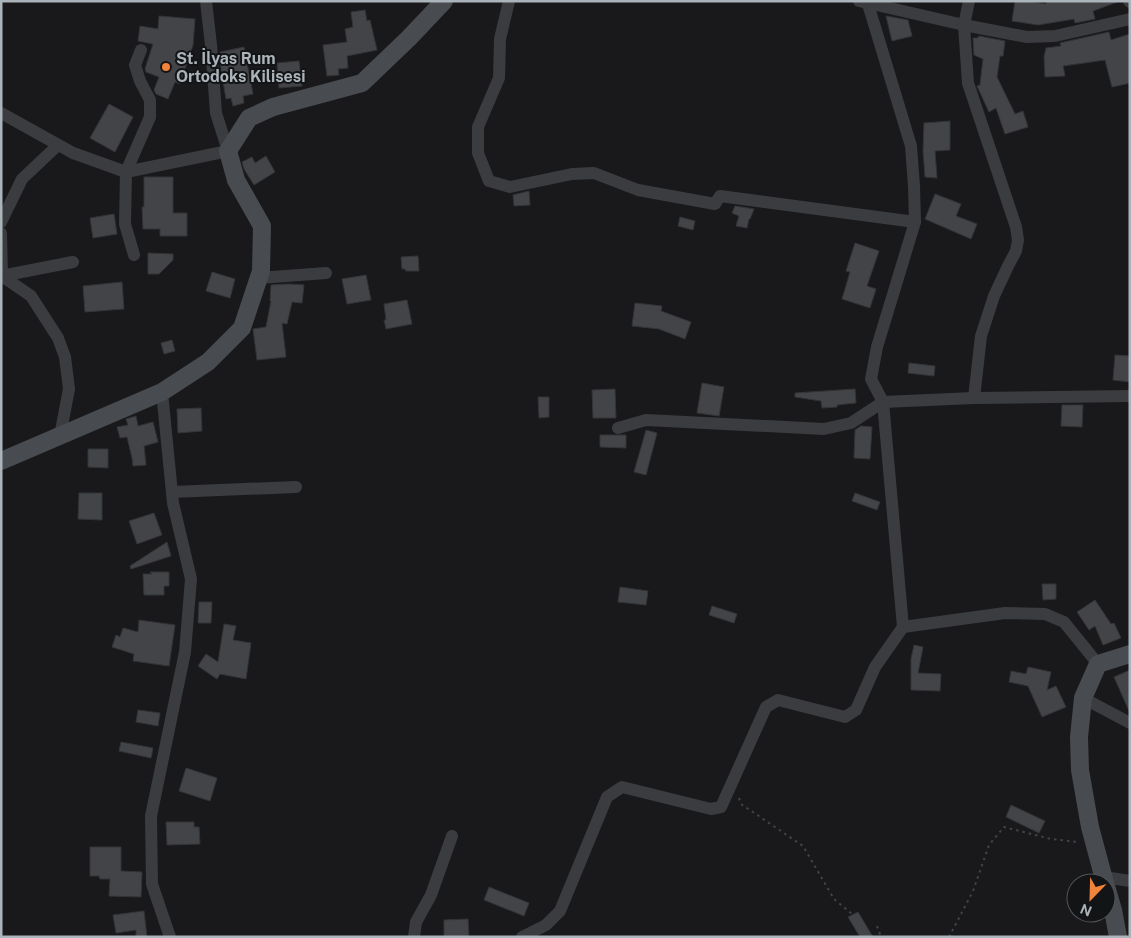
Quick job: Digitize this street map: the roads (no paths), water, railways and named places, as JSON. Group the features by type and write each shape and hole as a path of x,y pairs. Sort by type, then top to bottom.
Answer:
{"street":[{"path":"1,461 162,392 208,362 242,328 261,271 262,226 236,180 216,113 212,45 206,1"},
{"path":"1,113 73,153 126,172 228,151 249,118 273,107 362,83 444,1"},
{"path":"509,1 500,39 499,78 478,127 478,154 489,181 510,187 572,174 594,173 638,190 715,204 720,196 915,222"},
{"path":"969,1 964,25 968,82 1016,227 1018,240 1016,251 1000,280 982,329 974,398"},
{"path":"522,937 546,925 560,911 607,797 622,787 711,810 721,806 766,707 778,700 845,717 856,710 875,667 904,627 883,402 871,379 877,347 915,222 911,146 863,3"},
{"path":"863,3 1028,37 1055,36 1130,19"},
{"path":"134,254 125,224 126,172 150,117 150,100 140,81 135,65 141,50"},
{"path":"1,222 22,179 58,145"},
{"path":"1,233 2,276"},
{"path":"2,276 73,262"},
{"path":"259,278 326,272"},
{"path":"2,276 31,296 58,338 65,357 69,389 60,436"},
{"path":"162,392 173,503 191,579 185,652 151,816 152,884 170,937"},
{"path":"618,428 646,420 824,429 851,423 883,402 974,398 1130,396"},
{"path":"172,492 296,487"},
{"path":"904,627 1005,613 1045,614 1064,622 1098,664"},
{"path":"1102,873 1090,827 1080,770 1079,737 1083,698 1098,664 1130,654"},
{"path":"1083,698 1130,723"},
{"path":"414,937 416,922 431,895 452,836"},
{"path":"1116,882 1130,881"},
{"path":"1115,923 1118,937"}],"place":[{"name":"St. İlyas Rum Ortodoks Kilisesi","path":"166,67"}]}
